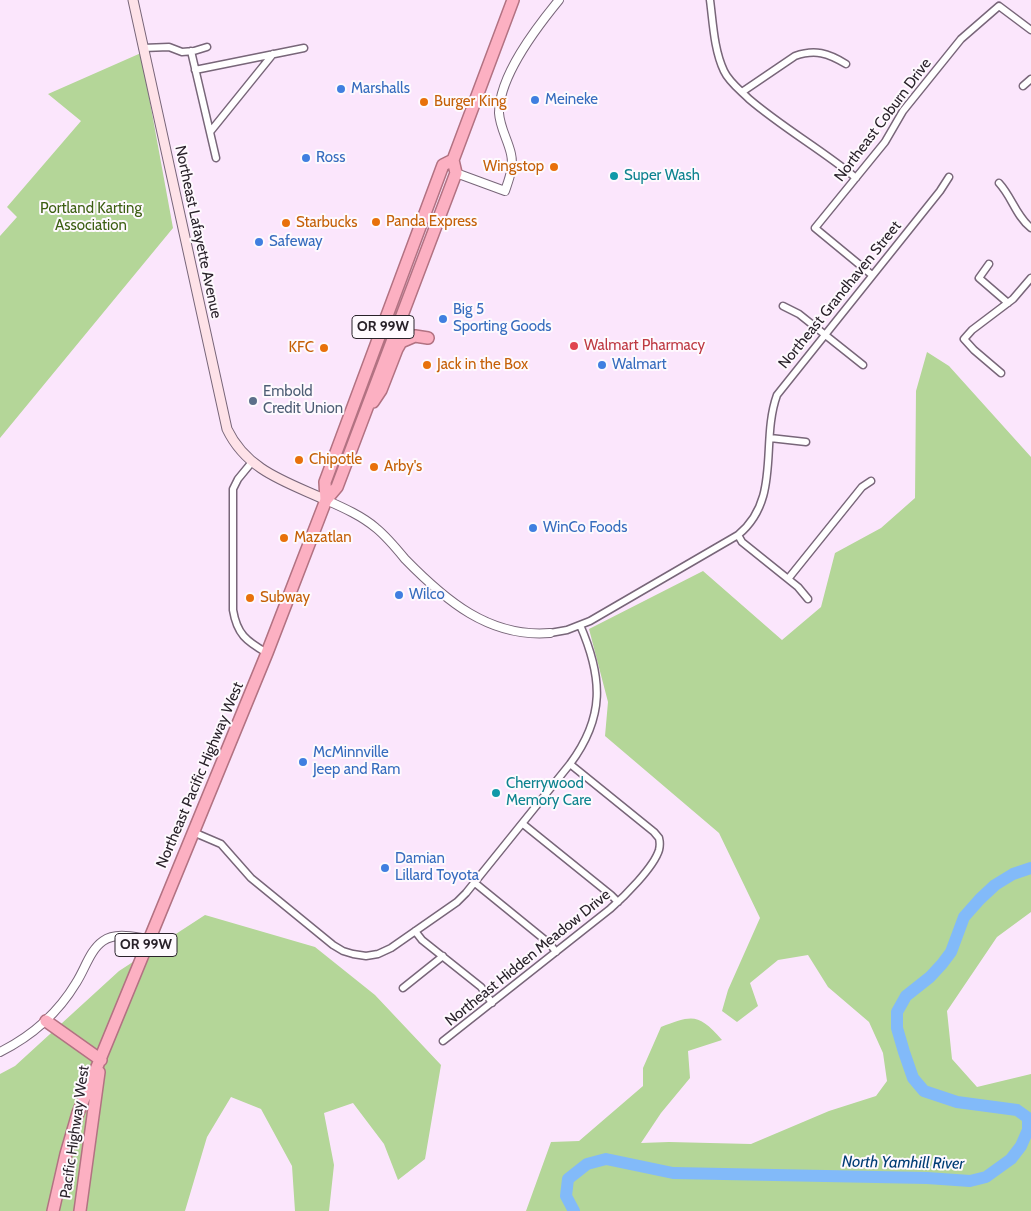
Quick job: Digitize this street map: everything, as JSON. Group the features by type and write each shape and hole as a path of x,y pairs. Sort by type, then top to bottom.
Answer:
{"highway":[{"name":"Northeast Pacific Highway West","path":"326,500 325,482 387,315 444,166 453,160 513,0"},
{"path":"453,160 456,173"},
{"name":"Northeast Pacific Highway West","path":"100,1060 148,939 267,653 326,500 337,487 456,173"},
{"path":"403,315 399,303 409,278 408,259"},
{"path":"369,400 369,386 389,330 390,320 387,315"},
{"path":"363,416 382,390 401,342 415,336 428,338"},
{"path":"46,1021 100,1060"},
{"name":"Pacific Highway West","path":"53,1211 78,1113 100,1060"},
{"name":"Pacific Highway West","path":"80,1211 100,1060"}],"main road":[{"name":"Northeast Lafayette Avenue","path":"133,0 223,416 233,442 252,462 281,480 326,500"}],"street":[{"path":"456,173 505,191 511,174 512,160 499,115 500,101 522,50 534,31 559,0"},
{"path":"710,0 719,59 730,82 776,120 834,160 856,178"},
{"name":"Northeast Coburn Drive","path":"872,275 815,228 885,142 903,111 969,30 999,6 1031,30"},
{"path":"143,48 169,47 182,52 207,47"},
{"path":"196,70 304,48"},
{"path":"191,51 216,158"},
{"path":"742,92 795,56 803,53 827,54 846,64"},
{"path":"210,132 273,54"},
{"path":"1023,86 1031,79"},
{"name":"Northeast Grandhaven Street","path":"550,633 580,625 738,535 747,528 757,514 763,500 772,412 777,395 940,191 949,177"},
{"path":"999,183 1007,192 1020,217 1031,228"},
{"path":"989,264 978,278 1008,303"},
{"path":"1001,373 964,339 972,330 1008,303 1031,278"},
{"path":"783,306 799,314 862,365"},
{"path":"770,438 806,442"},
{"path":"252,462 233,489 233,610 240,633 254,646 267,653"},
{"path":"788,579 862,487 871,481"},
{"path":"326,500 369,522 422,575 472,614 509,631 536,634 550,633"},
{"path":"738,535 742,542 788,579 808,599"},
{"path":"193,832 221,844 251,878 343,951 366,956 378,954 391,948 457,902 475,883 570,764 584,743 597,705 597,678 592,655 580,625"},
{"name":"Northeast Hidden Meadow Drive","path":"443,1042 618,902 648,867 659,850 659,838 654,832 570,764"},
{"path":"523,824 618,902"},
{"path":"475,883 550,944 556,952"},
{"path":"415,931 422,940 481,987 492,1003"},
{"path":"0,1052 46,1021 77,982 94,951 104,940 118,936 148,939"},
{"path":"403,988 443,956"}],"green space":[{"name":"Portland Karting Association","path":"141,53 173,228 0,438 0,236 17,217 7,207 81,121 48,94"},
{"path":"927,352 949,366 1031,457 1031,912 997,937 947,1011 952,1059 977,1087 1031,1074 1031,1211 526,1211 551,1142 579,1141 643,1086 643,1068 661,1027 672,1023 688,1019 701,1021 722,1040 688,1051 690,1078 661,1113 641,1143 751,1144 829,1111 876,1096 887,1081 883,1053 869,1022 828,987 808,955 778,960 750,983 758,1006 737,1022 722,1011 728,990 760,918 719,833 605,736 608,702 589,629 703,571 782,640 821,607 835,553 881,528 915,498 916,391"},
{"path":"205,915 315,947 375,995 441,1065 425,1159 398,1180 384,1144 353,1103 324,1113 334,1165 329,1211 295,1211 292,1166 261,1109 231,1097 207,1137 185,1211 0,1211 0,1074 15,1066 119,971"}],"waterway":[{"name":"North Yamhill River","path":"574,1211 566,1196 568,1179 587,1164 606,1159 673,1173 927,1178 970,1181 986,1177 1011,1159 1021,1146 1028,1130 1028,1118 1017,1110 957,1102 924,1091 913,1078 904,1052 897,1028 897,1012 906,996 930,977 951,952 964,917 980,899 995,885 1013,874 1031,868"}],"place":[{"name":"Marshalls","path":"341,89"},
{"name":"Meineke","path":"535,100"},
{"name":"Burger King","path":"424,102"},
{"name":"Ross","path":"306,158"},
{"name":"Wingstop","path":"554,167"},
{"name":"Super Wash","path":"614,176"},
{"name":"Panda Express","path":"376,222"},
{"name":"Starbucks","path":"286,223"},
{"name":"Safeway","path":"259,242"},
{"name":"Big 5 Sporting Goods","path":"443,319"},
{"name":"Walmart Pharmacy","path":"574,346"},
{"name":"KFC","path":"324,348"},
{"name":"Jack in the Box","path":"427,365"},
{"name":"Walmart","path":"602,365"},
{"name":"Embold Credit Union","path":"253,401"},
{"name":"Chipotle","path":"299,460"},
{"name":"Arby's","path":"374,467"},
{"name":"WinCo Foods","path":"533,528"},
{"name":"Mazatlan","path":"284,538"},
{"name":"Wilco","path":"399,595"},
{"name":"Subway","path":"250,598"},
{"name":"McMinnville Jeep and Ram","path":"303,762"},
{"name":"Cherrywood Memory Care","path":"496,793"},
{"name":"Damian Lillard Toyota","path":"385,868"}]}
